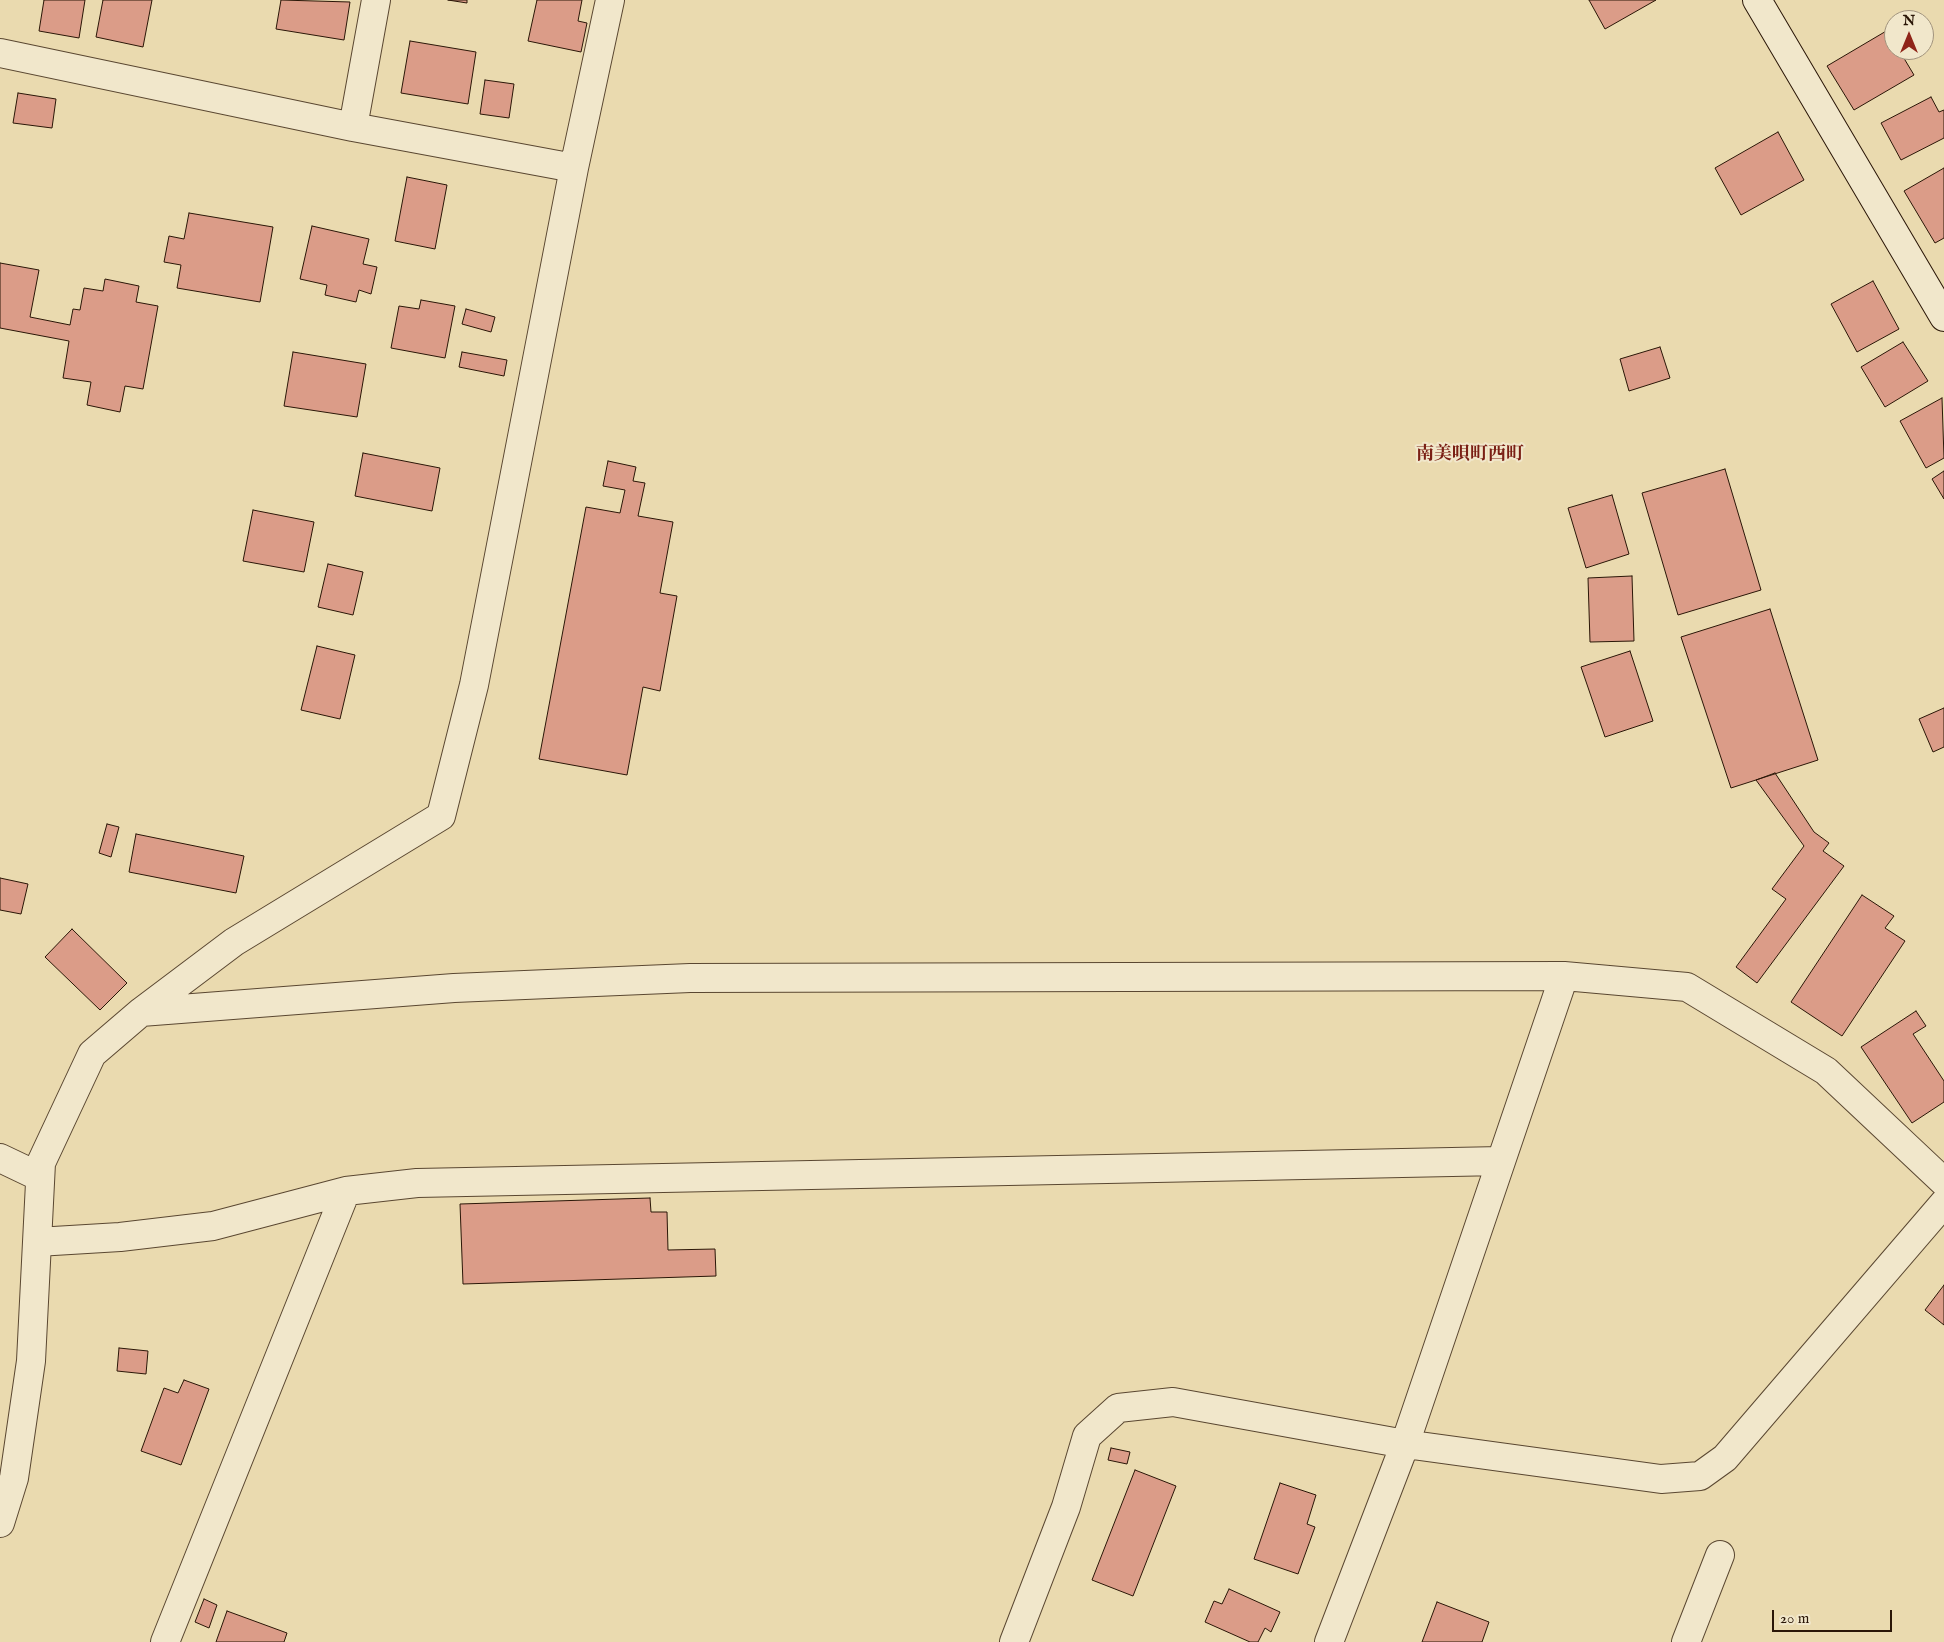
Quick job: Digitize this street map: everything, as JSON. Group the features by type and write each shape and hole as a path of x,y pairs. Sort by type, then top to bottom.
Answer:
{"street":[{"path":"353,127 376,0"},
{"path":"0,1523 14,1478 31,1361 41,1163 92,1054 141,1012 234,942 440,816 474,685 574,168 610,0"},
{"path":"1757,0 1944,317"},
{"path":"0,53 353,127 574,168"},
{"path":"141,1012 454,988 690,978 1564,976 1687,987 1826,1070 1944,1182"},
{"path":"1329,1642 1405,1444 1564,976"},
{"path":"0,1158 40,1177"},
{"path":"37,1242 120,1237 214,1226 346,1191 417,1183 1501,1161"},
{"path":"164,1642 346,1191"},
{"path":"1014,1642 1066,1507 1088,1436 1118,1408 1173,1402 1405,1444 1661,1479 1700,1476 1725,1458 1944,1203"},
{"path":"1686,1642 1720,1555"}],"building":[{"path":"44,0 85,0 79,38 39,31"},
{"path":"103,0 152,0 143,47 96,37"},
{"path":"281,0 350,2 344,40 276,29"},
{"path":"448,0 467,0 467,3"},
{"path":"537,0 582,0 578,21 587,23 581,52 528,41"},
{"path":"1589,0 1656,0 1605,29"},
{"path":"1884,32 1884,60 1905,60 1914,75 1854,110 1827,66"},
{"path":"410,41 476,52 468,104 401,93"},
{"path":"485,80 514,84 509,118 480,114"},
{"path":"18,93 56,99 52,128 13,123"},
{"path":"1931,97 1939,112 1944,110 1944,138 1901,160 1881,123"},
{"path":"1778,132 1804,180 1741,215 1715,168"},
{"path":"1944,168 1944,238 1935,243 1904,191"},
{"path":"407,177 447,185 435,249 395,241"},
{"path":"189,213 273,227 260,302 177,288 181,265 164,262 169,236 184,239"},
{"path":"312,226 369,239 363,264 377,267 371,294 359,290 356,302 325,295 327,285 300,279"},
{"path":"0,263 39,270 30,317 70,325 73,309 80,310 84,288 103,291 105,279 139,286 136,302 158,306 143,389 125,386 120,412 87,405 91,382 63,378 69,341 0,328"},
{"path":"1873,281 1899,329 1857,352 1831,304"},
{"path":"421,300 455,306 445,358 391,348 399,306 419,309"},
{"path":"466,309 495,317 491,332 462,324"},
{"path":"1903,342 1928,381 1885,407 1861,367"},
{"path":"1660,347 1670,378 1629,391 1620,359"},
{"path":"293,352 366,364 357,417 284,406"},
{"path":"462,352 507,360 504,376 459,367"},
{"path":"1942,398 1944,458 1926,468 1900,421"},
{"path":"363,453 440,468 432,511 355,496"},
{"path":"608,461 636,467 633,481 645,483 638,516 673,522 660,593 677,596 660,691 643,687 627,775 539,759 586,507 620,513 625,490 603,486"},
{"path":"1725,469 1761,590 1678,615 1642,493"},
{"path":"1944,471 1944,499 1932,479"},
{"path":"1612,495 1629,554 1586,568 1568,508"},
{"path":"253,510 314,522 304,572 243,561"},
{"path":"328,564 363,572 353,615 318,607"},
{"path":"1632,576 1634,641 1590,642 1588,578"},
{"path":"1770,609 1818,760 1731,788 1681,637"},
{"path":"317,646 355,655 340,719 301,710"},
{"path":"1630,651 1653,721 1605,737 1581,667"},
{"path":"1944,708 1944,747 1933,752 1919,719"},
{"path":"1775,773 1814,832 1829,843 1823,851 1844,866 1757,983 1736,967 1786,899 1772,889 1804,846 1756,780"},
{"path":"107,824 119,827 111,857 99,853"},
{"path":"136,834 244,856 236,893 129,872"},
{"path":"0,878 28,884 21,914 0,910"},
{"path":"1862,895 1894,916 1885,928 1905,941 1842,1036 1791,1002"},
{"path":"72,929 127,983 100,1010 45,957"},
{"path":"1916,1011 1926,1026 1913,1034 1944,1081 1944,1102 1912,1123 1861,1047"},
{"path":"650,1198 651,1212 667,1212 668,1250 715,1249 716,1276 463,1284 460,1204"},
{"path":"1944,1285 1944,1325 1925,1310"},
{"path":"119,1348 148,1351 146,1374 117,1371"},
{"path":"184,1380 209,1389 181,1465 141,1451 164,1388 178,1393"},
{"path":"1111,1448 1130,1452 1127,1464 1108,1460"},
{"path":"1135,1470 1176,1486 1133,1596 1092,1580"},
{"path":"1280,1483 1316,1495 1307,1524 1315,1527 1298,1574 1254,1559"},
{"path":"1229,1589 1280,1612 1271,1632 1265,1628 1258,1642 1250,1642 1205,1622 1214,1601 1222,1604"},
{"path":"204,1599 217,1605 209,1628 195,1622"},
{"path":"1437,1602 1489,1622 1482,1642 1422,1642"},
{"path":"227,1611 287,1633 284,1642 216,1642"}],"district":[{"name":"南美唄町西町","path":"1470,455"}]}
